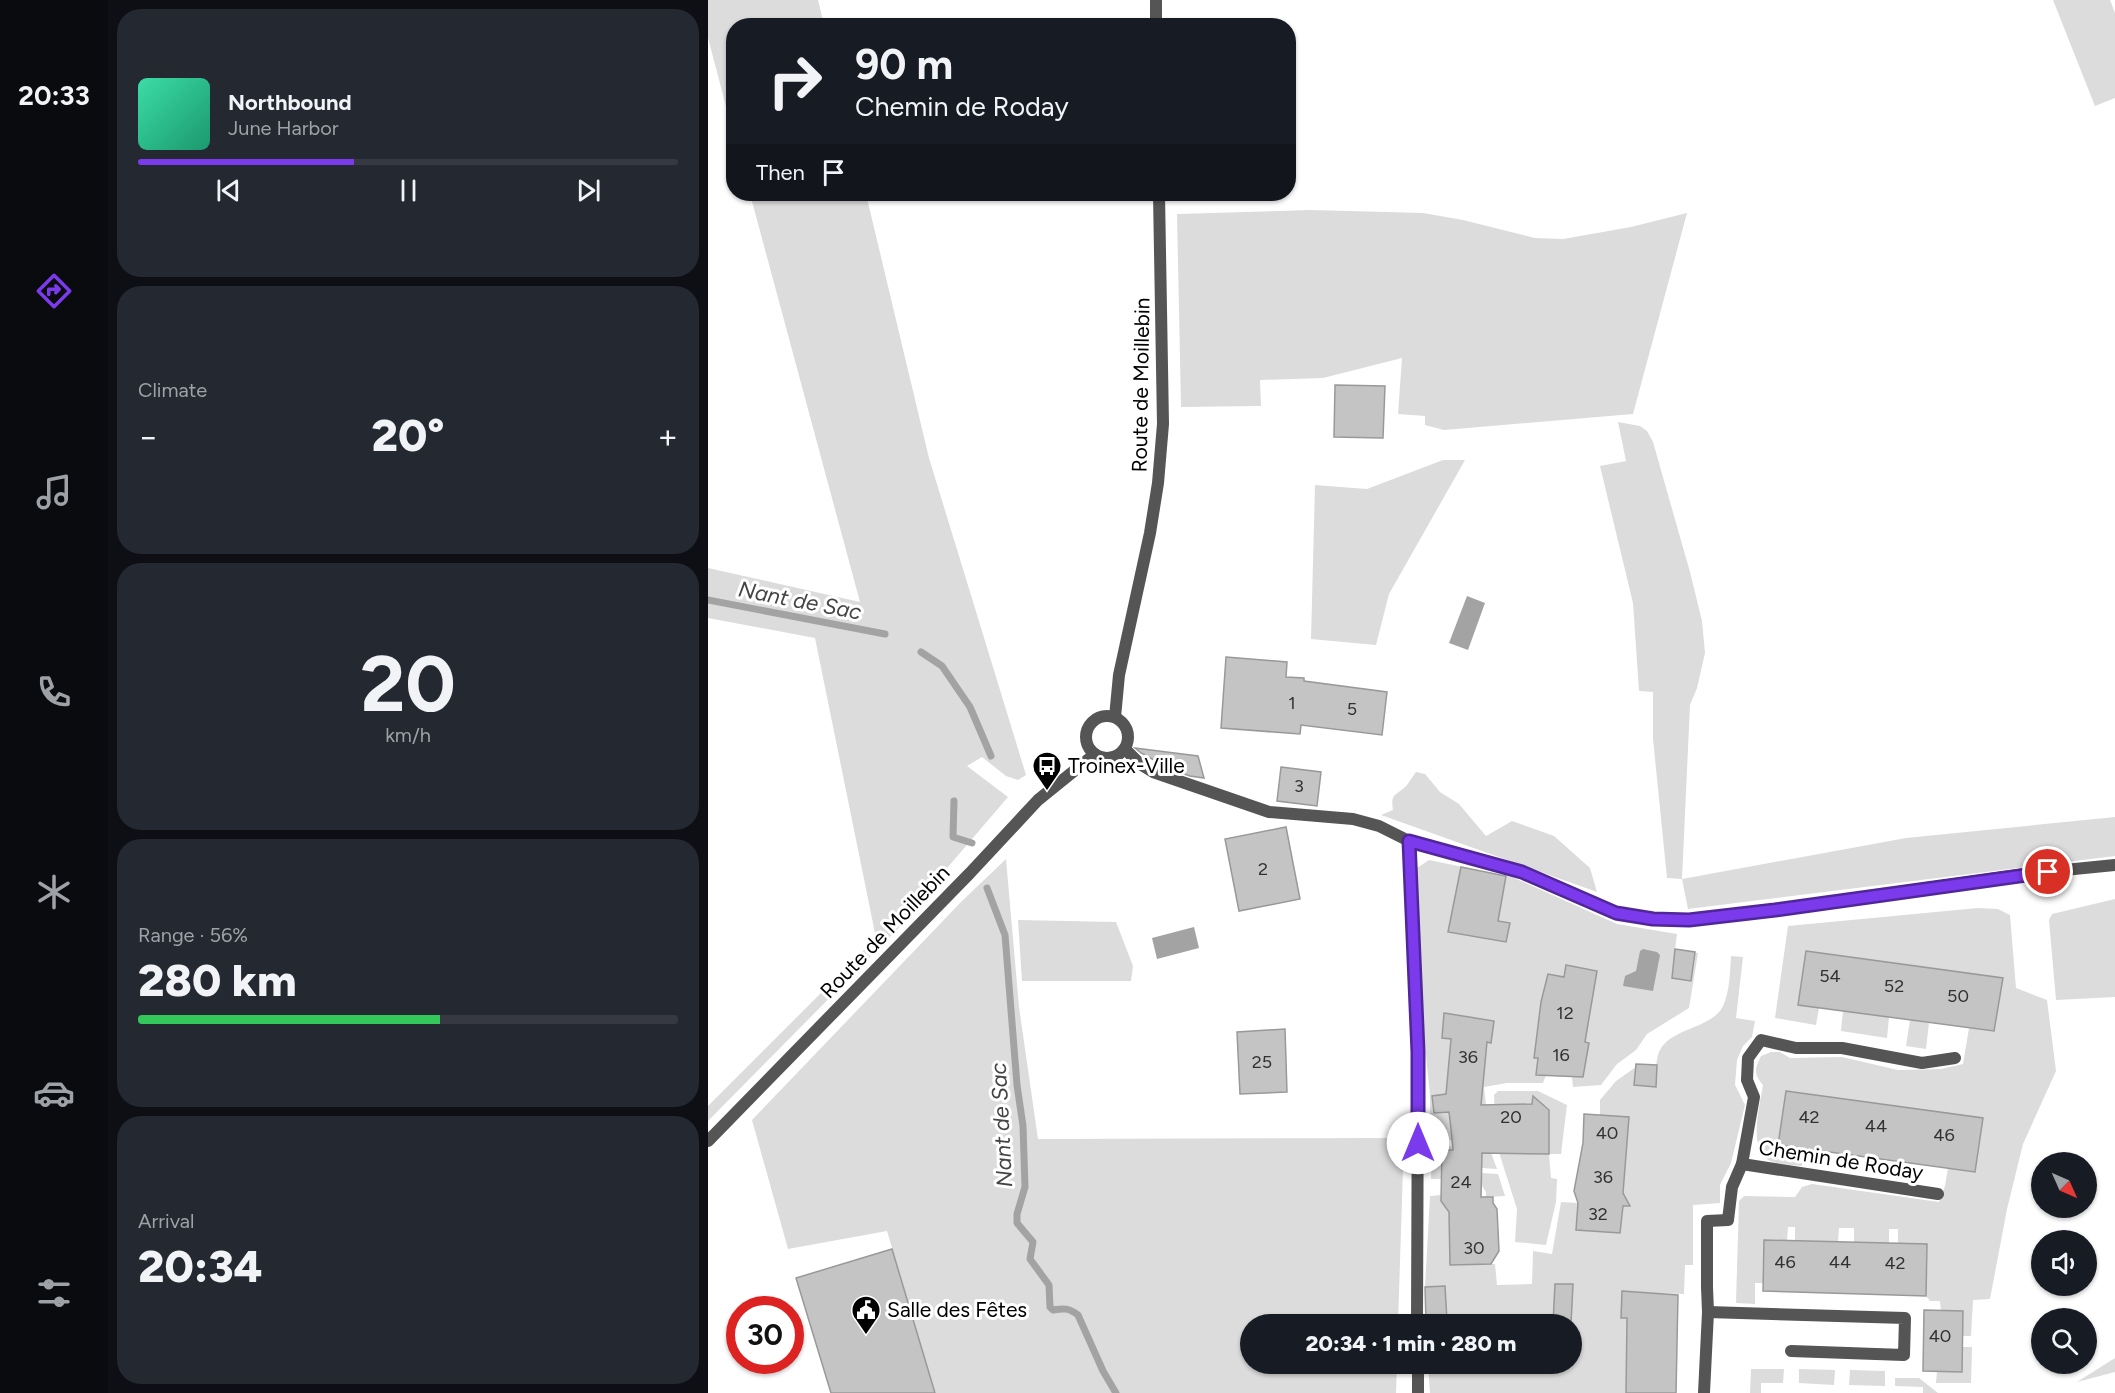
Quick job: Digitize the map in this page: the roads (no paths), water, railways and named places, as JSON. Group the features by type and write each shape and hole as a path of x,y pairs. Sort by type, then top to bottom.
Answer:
{"street":[{"path":"1156,0 1156,18"},
{"name":"Route de Moillebin","path":"1115,717 1119,675 1150,532 1158,483 1163,424 1159,201"},
{"path":"1102,716 1115,717 1128,731 1129,739 1125,749 1119,755 1108,758 1095,754 1089,748 1086,738 1089,726 1102,716"},
{"path":"1125,749 1140,764 1153,772 1269,812 1353,819 1379,826 1409,841 1522,872 1616,913 1653,919 1689,920 1775,910 2025,874 2115,865"},
{"name":"Route de Moillebin","path":"708,1142 1038,800 1095,754"},
{"path":"1409,841 1418,1052 1417,1314"},
{"name":"Chemin de Roday","path":"1938,1194 1742,1164 1754,1097 1747,1080 1748,1058 1761,1040 1796,1048 1842,1048 1922,1063 1955,1058"},
{"path":"1704,1393 1708,1311 1707,1221 1728,1220 1732,1187 1742,1164"},
{"path":"1708,1311 1905,1318 1904,1355 1791,1351"},
{"path":"1418,1374 1418,1393"}],"waterway":[{"name":"Nant de Sac","path":"708,600 885,634"},
{"name":"Nant de Sac","path":"921,652 942,666 970,707 991,756"},
{"name":"Nant de Sac","path":"954,801 953,837 972,843"},
{"name":"Nant de Sac","path":"987,888 1005,935 1017,1085 1023,1126 1025,1187 1017,1214 1017,1223 1033,1242 1030,1259 1049,1285 1050,1307 1053,1310 1069,1310 1078,1315 1103,1371 1116,1393"}],"place":[{"name":"Troinex-Ville","path":"1047,792"},
{"name":"Salle des Fêtes","path":"866,1336"}]}
